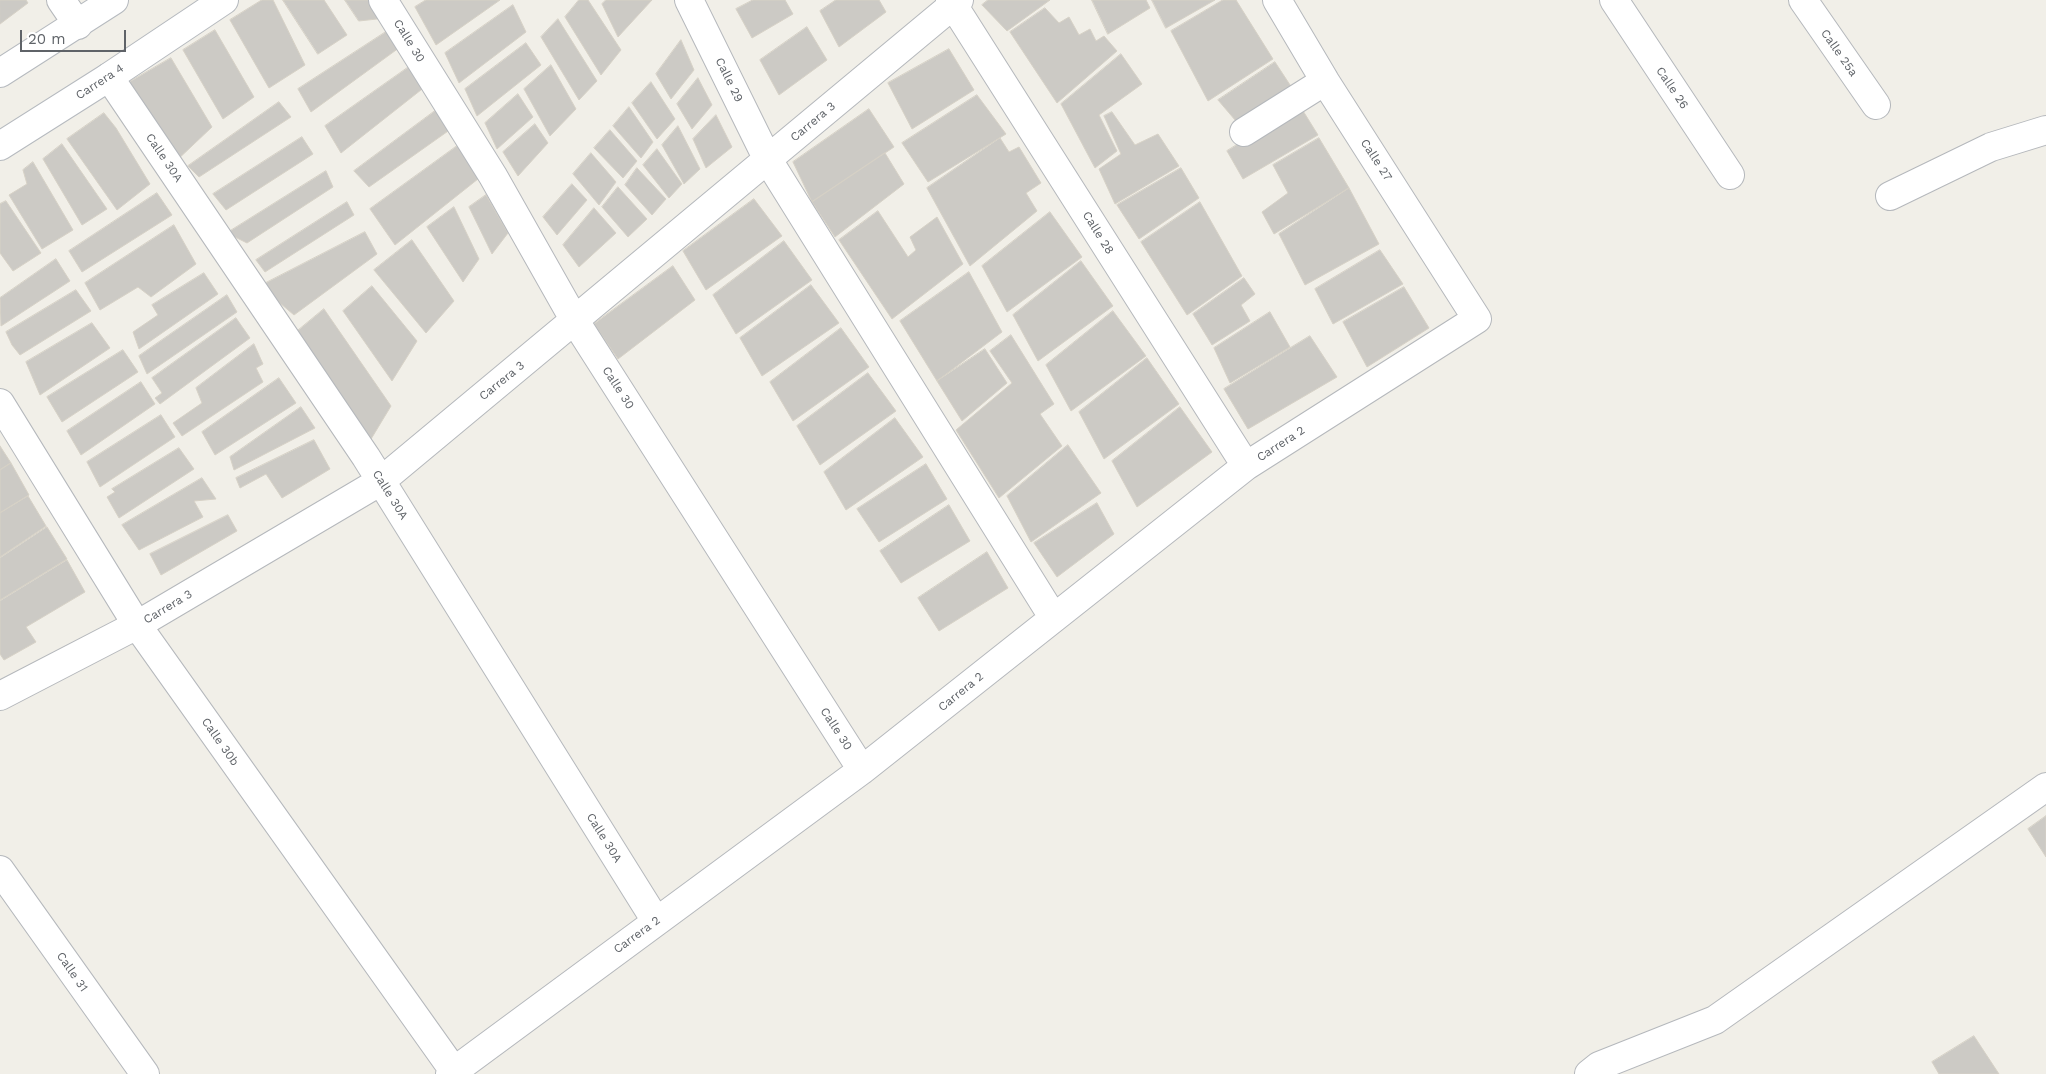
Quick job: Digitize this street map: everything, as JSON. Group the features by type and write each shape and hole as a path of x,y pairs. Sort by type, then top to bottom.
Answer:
{"street":[{"path":"61,0 78,25"},
{"path":"0,73 78,25 114,0"},
{"name":"Carrera 4","path":"0,146 110,77 224,0"},
{"name":"Calle 30","path":"383,0 493,176 576,321 862,770"},
{"name":"Calle 29","path":"689,0 768,160 1054,618"},
{"name":"Calle 27","path":"1277,0 1325,81 1477,319"},
{"name":"Calle 26","path":"1614,0 1730,176"},
{"name":"Calle 25a","path":"1803,0 1876,105"},
{"name":"Carrera 3","path":"0,696 138,625 381,481 576,321 954,1"},
{"name":"Calle 28","path":"954,1 1246,466"},
{"name":"Calle 30A","path":"110,77 381,481 656,922"},
{"path":"1244,132 1325,81"},
{"path":"1890,196 1991,147 2046,130"},
{"name":"Carrera 2","path":"452,1072 862,770 1246,466 1477,319"},
{"name":"Calle 30b","path":"0,403 138,625 452,1072"},
{"path":"1588,1074 1599,1066 1715,1020 2046,787"},
{"name":"Calle 31","path":"0,870 139,1071"}],"building":[{"path":"0,0 26,0 28,3 0,24"},
{"path":"262,0 273,0 305,65 269,88 230,20"},
{"path":"283,0 324,0 347,35 318,54"},
{"path":"345,0 373,0 386,18 359,21"},
{"path":"426,0 500,0 436,45 415,7"},
{"path":"579,0 588,0 621,50 601,75 565,17"},
{"path":"606,0 652,0 618,37 602,4"},
{"path":"753,0 785,0 793,14 752,38 736,9"},
{"path":"836,0 879,0 886,12 839,47 820,11"},
{"path":"988,0 1050,0 1007,31 982,5"},
{"path":"1092,0 1146,0 1150,8 1108,34"},
{"path":"1152,0 1215,0 1166,28"},
{"path":"1223,0 1236,0 1273,59 1208,101 1171,31"},
{"path":"513,5 526,32 459,83 445,53"},
{"path":"1045,8 1059,23 1069,17 1079,35 1090,29 1096,41 1104,36 1117,51 1057,103 1010,32"},
{"path":"558,19 597,81 579,100 541,37"},
{"path":"807,27 827,60 779,95 760,60"},
{"path":"392,28 403,45 311,112 298,89"},
{"path":"215,30 254,97 223,119 183,50"},
{"path":"681,40 694,70 671,99 656,74"},
{"path":"526,43 541,65 477,116 465,89"},
{"path":"949,49 974,90 912,129 888,83"},
{"path":"1121,54 1142,84 1099,115 1117,151 1095,168 1061,104"},
{"path":"171,58 212,127 174,163 126,84"},
{"path":"1275,62 1294,91 1241,127 1218,100"},
{"path":"413,64 426,86 341,153 325,126"},
{"path":"551,65 576,109 550,136 524,89"},
{"path":"698,78 712,105 692,129 677,104"},
{"path":"651,82 675,119 657,139 632,103"},
{"path":"518,94 533,117 497,149 485,123"},
{"path":"977,95 1006,134 928,182 902,143"},
{"path":"279,102 291,117 199,177 188,166"},
{"path":"1300,106 1318,135 1243,179 1227,151"},
{"path":"629,107 653,142 641,158 613,126"},
{"path":"439,108 451,129 369,187 354,171"},
{"path":"869,109 894,147 812,202 793,162"},
{"path":"1112,112 1135,145 1158,134 1179,166 1115,204 1099,169 1121,154 1104,116"},
{"path":"104,113 116,128 150,184 117,210 67,139"},
{"path":"716,115 732,147 706,168 693,139"},
{"path":"535,124 548,143 518,176 503,152"},
{"path":"678,126 700,169 684,184 662,145"},
{"path":"610,130 637,161 623,178 594,148"},
{"path":"302,137 313,154 226,210 213,194"},
{"path":"1000,138 1009,152 1019,147 1041,183 1026,193 1037,211 970,266 927,188"},
{"path":"1319,138 1349,188 1274,234 1262,212 1288,193 1273,165"},
{"path":"464,141 483,175 395,245 370,209"},
{"path":"62,144 107,209 82,225 43,159"},
{"path":"657,149 682,184 669,198 643,165"},
{"path":"591,153 616,182 599,205 573,174"},
{"path":"885,153 904,184 835,237 812,202"},
{"path":"33,162 73,230 42,249 9,195 27,184 23,170"},
{"path":"637,168 666,199 652,215 625,185"},
{"path":"1181,168 1199,198 1139,239 1117,205"},
{"path":"326,171 333,187 247,243 227,233"},
{"path":"572,184 587,200 557,235 543,217"},
{"path":"618,187 647,219 628,237 602,207"},
{"path":"1349,188 1379,244 1305,285 1279,234"},
{"path":"157,193 172,215 82,272 69,251"},
{"path":"486,195 508,233 492,254 469,207"},
{"path":"754,199 782,236 706,290 683,251"},
{"path":"6,201 41,253 13,271 0,253 0,204"},
{"path":"347,202 354,215 265,272 256,260"},
{"path":"1200,202 1242,276 1187,315 1141,242"},
{"path":"454,207 479,259 463,282 427,227"},
{"path":"594,208 616,233 579,267 563,245"},
{"path":"878,211 908,257 916,250 910,237 937,217 963,264 892,319 839,240"},
{"path":"1050,212 1082,257 1007,312 982,266"},
{"path":"174,225 196,264 151,297 138,287 100,310 85,283"},
{"path":"365,232 377,254 294,315 260,286"},
{"path":"412,240 454,301 426,333 374,270"},
{"path":"784,241 812,280 736,334 713,295"},
{"path":"1380,250 1403,284 1333,324 1315,289"},
{"path":"56,259 70,281 1,326 0,298"},
{"path":"1081,261 1113,306 1038,361 1013,315"},
{"path":"673,266 695,300 618,359 594,324"},
{"path":"969,272 1002,332 937,381 900,321"},
{"path":"204,273 218,294 139,349 133,332 158,315 152,305"},
{"path":"1244,278 1255,294 1241,305 1250,321 1212,345 1193,314"},
{"path":"811,285 839,323 762,376 740,338"},
{"path":"372,286 417,341 392,381 343,311"},
{"path":"1404,287 1429,328 1367,367 1343,322"},
{"path":"76,290 91,311 20,355 12,345 6,332"},
{"path":"227,295 237,312 147,374 139,356"},
{"path":"324,309 391,406 365,449 295,333"},
{"path":"1113,311 1146,356 1071,411 1046,365"},
{"path":"1270,312 1290,347 1230,383 1214,348"},
{"path":"236,318 250,338 160,404 155,398 162,393 152,378"},
{"path":"92,323 110,348 40,395 26,362"},
{"path":"841,328 869,367 793,421 770,382"},
{"path":"1011,335 1054,404 1040,414 1062,446 999,498 956,430 1012,383 990,351"},
{"path":"1310,336 1337,377 1248,429 1224,389"},
{"path":"254,344 263,364 256,368 263,382 182,436 173,423 202,403 196,388"},
{"path":"985,349 1007,383 962,421 937,381"},
{"path":"123,350 138,372 62,422 47,397"},
{"path":"1147,358 1179,404 1104,459 1079,412"},
{"path":"868,373 896,411 820,465 797,426"},
{"path":"279,378 296,403 215,455 202,432"},
{"path":"141,382 155,404 81,455 67,431"},
{"path":"301,407 315,428 234,470 230,457"},
{"path":"1180,407 1212,452 1137,507 1112,461"},
{"path":"161,415 175,437 100,487 87,462"},
{"path":"895,418 923,457 846,510 824,472"},
{"path":"314,440 330,469 282,498 266,474 240,488 236,478"},
{"path":"1068,445 1101,493 1031,542 1007,496"},
{"path":"0,446 11,463 0,470"},
{"path":"179,448 194,469 119,518 107,497 115,492 112,489"},
{"path":"11,463 29,495 0,513 0,470"},
{"path":"926,464 947,499 879,542 857,509"},
{"path":"202,478 216,499 194,501 203,517 139,550 122,525"},
{"path":"28,496 46,526 0,557 0,513"},
{"path":"1097,503 1114,534 1057,577 1034,543"},
{"path":"949,505 970,541 901,583 880,551"},
{"path":"228,515 237,531 161,575 150,554"},
{"path":"47,527 67,559 0,600 0,558"},
{"path":"987,552 1008,588 939,631 918,598"},
{"path":"67,560 85,592 26,627 36,642 4,660 0,654 0,601"},
{"path":"2046,816 2046,857 2028,829"},
{"path":"1974,1036 1999,1074 1939,1074 1932,1062"}]}
